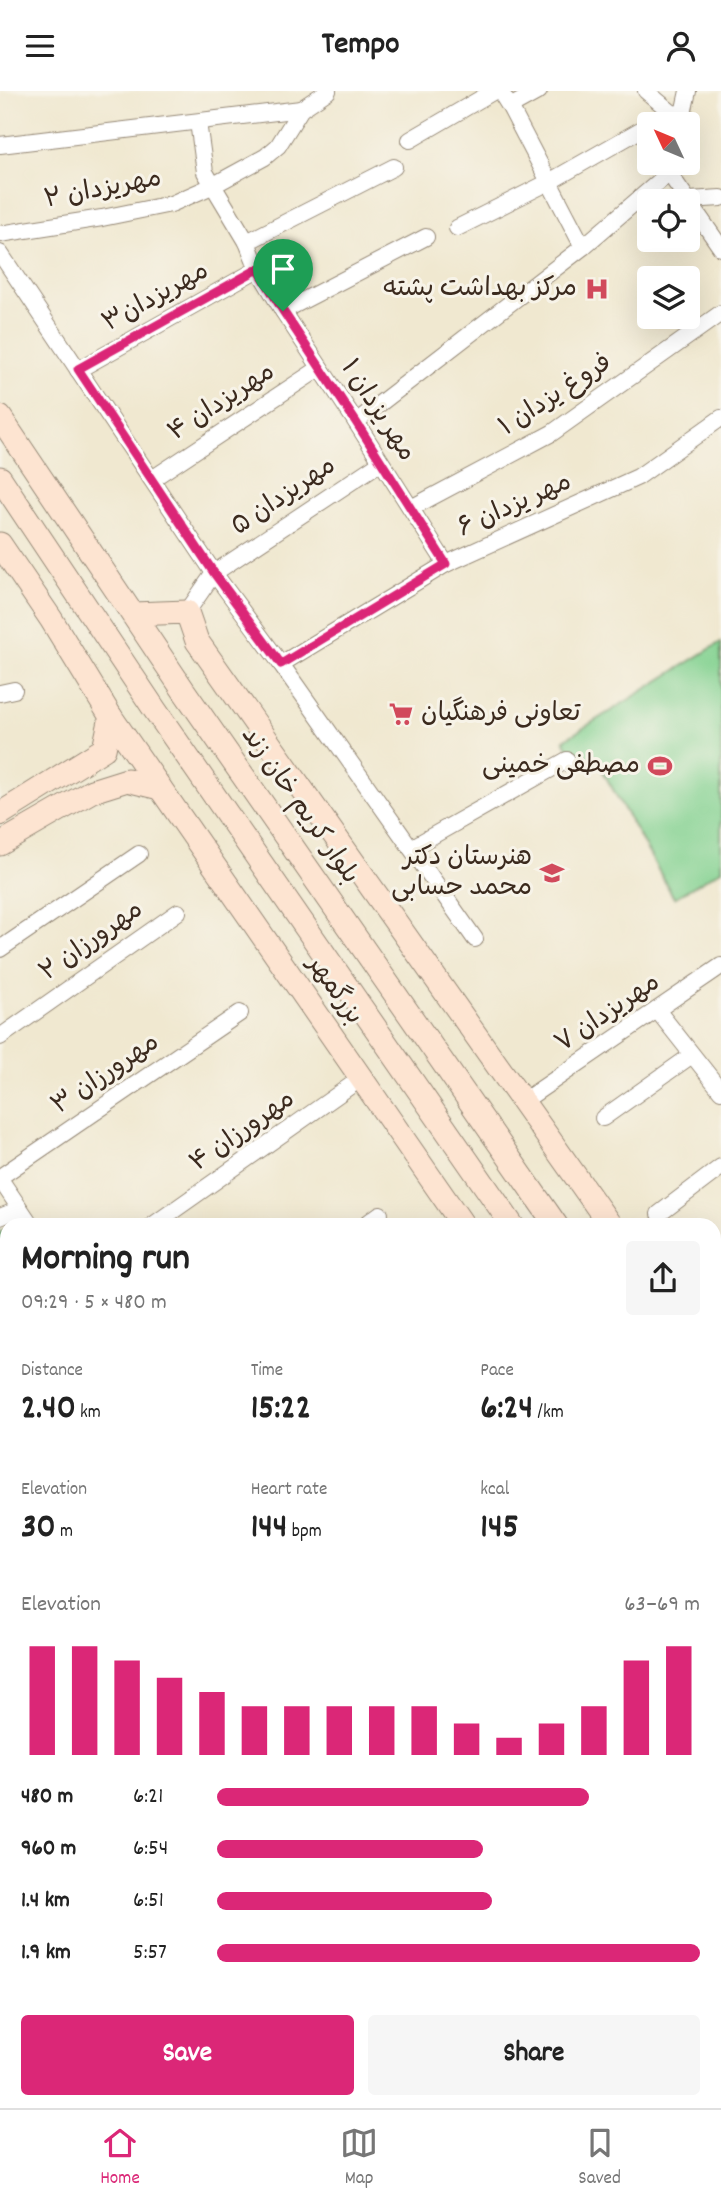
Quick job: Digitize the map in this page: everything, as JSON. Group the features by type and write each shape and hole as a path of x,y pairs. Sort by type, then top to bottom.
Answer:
{"main road":[{"name":"بلوار کریم خان زند","path":"0,417 133,614 551,1218"},
{"path":"0,478 163,721 507,1218"},
{"name":"بزرگمهر","path":"0,544 51,619 111,717 458,1218"},
{"path":"133,614 187,612 197,641 605,1218"},
{"path":"0,814 104,749 111,717"},
{"path":"0,844 92,791 127,781 160,788"}],"street":[{"path":"0,145 301,109 328,91"},
{"path":"411,140 494,91"},
{"path":"500,91 583,247"},
{"path":"510,107 539,91"},
{"path":"646,91 673,112"},
{"path":"681,112 688,91"},
{"name":"مهریزدان ۲","path":"0,234 171,204 212,187 265,157 278,146 301,109"},
{"name":"مهر یزدان ۱","path":"198,122 205,172 247,242 258,269 446,564"},
{"path":"457,229 549,182 637,132"},
{"path":"247,242 394,167"},
{"path":"356,422 583,247 662,175"},
{"path":"700,199 721,198"},
{"path":"700,217 721,248"},
{"path":"283,311 426,237"},
{"path":"0,253 214,573 475,939"},
{"name":"مهریزدان۳","path":"78,369 258,269"},
{"name":"فروغ یزدان ۱","path":"411,508 552,433 721,313"},
{"name":"مهریزدان ۴","path":"152,479 320,368"},
{"name":"مهر یزدان ۶","path":"281,664 446,564 638,477 721,418"},
{"name":"مهریزدان ۵","path":"214,573 381,462"},
{"path":"187,612 214,573"},
{"path":"411,849 567,760"},
{"path":"0,949 139,854"},
{"name":"مهرورزان ۲","path":"0,1037 178,912"},
{"name":"مهریزدان ۷","path":"522,1102 721,966"},
{"path":"657,1010 692,1055 715,1072 721,1091"},
{"name":"مهرورزان ۳","path":"0,1178 240,1013"},
{"path":"603,1118 692,1055"},
{"name":"مهرورزان ۴","path":"163,1218 360,1079"},
{"path":"659,1214 721,1167"},
{"path":"0,1178 27,1218"},
{"path":"0,1217 20,1209"},
{"path":"375,1218 380,1214"}],"green space":[{"name":"مصطفی خمینی","path":"721,642 721,870 674,898 597,761 579,770 564,740"}],"place":[{"name":"مرکز بهداشت پشته","path":"597,289"},
{"name":"تعاونی فرهنگیان","path":"401,714"},
{"name":"مصطفی خمینی","path":"660,766"},
{"name":"هنرستان دکتر محمد حسابی","path":"552,873"}],"route":[{"path":"258,269 283,311 446,564 281,664 214,573 78,369 258,269"}]}
